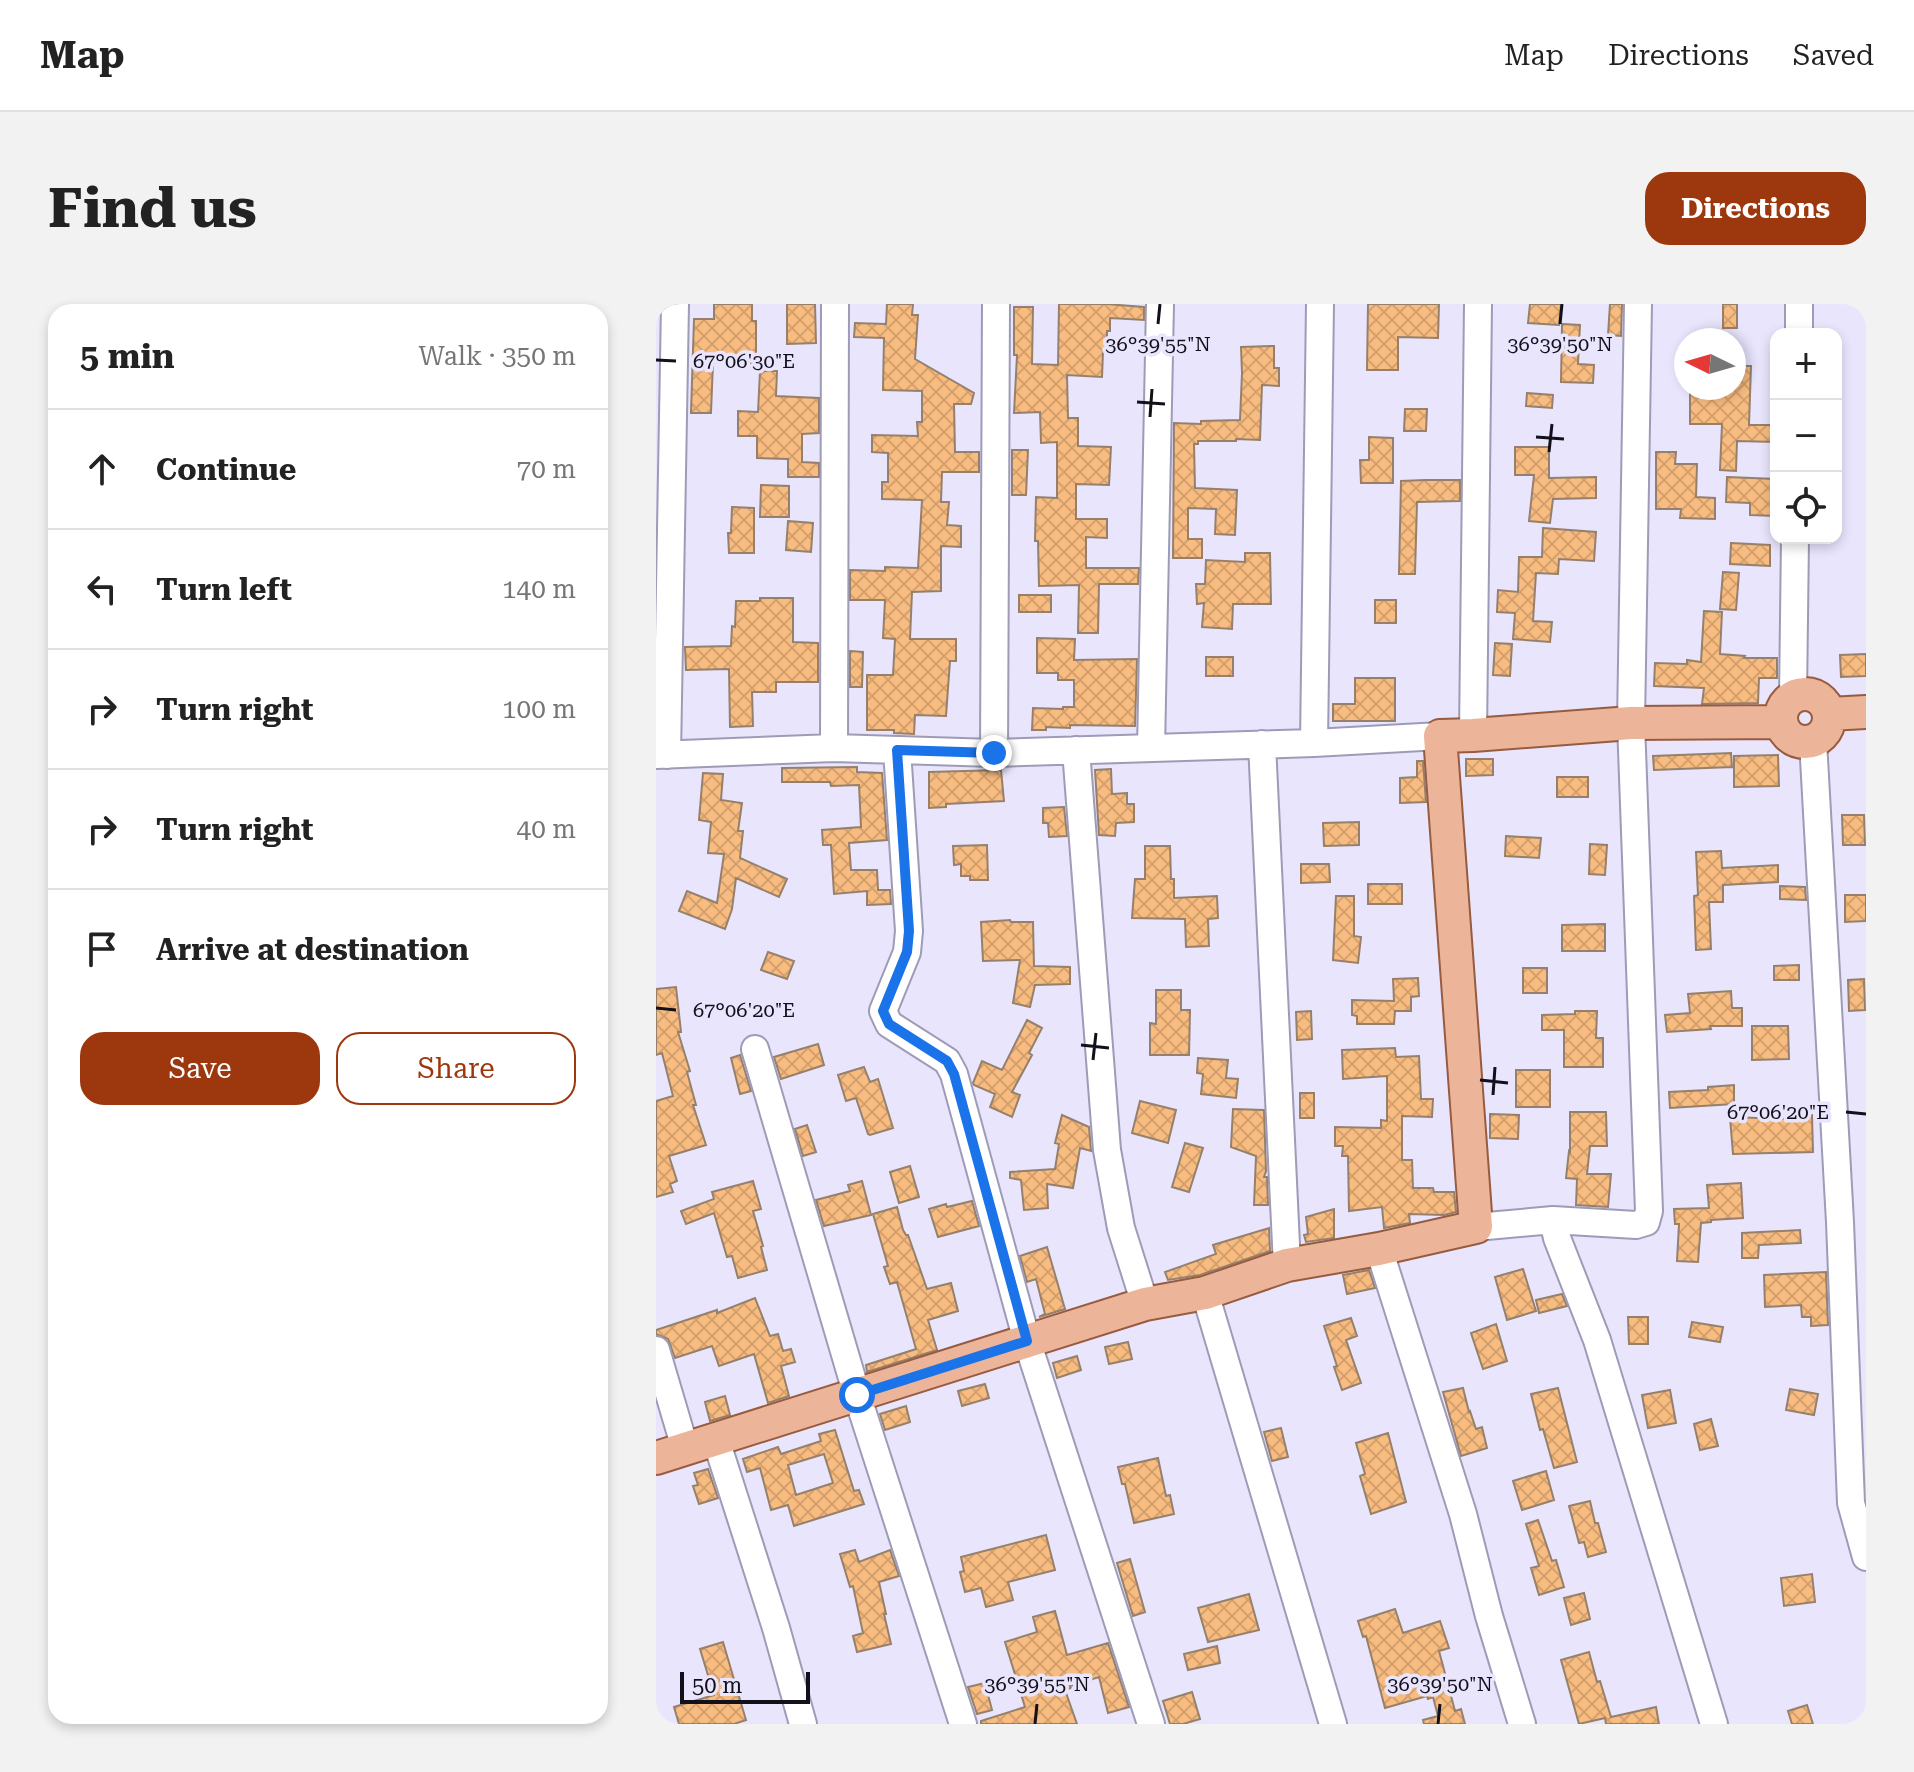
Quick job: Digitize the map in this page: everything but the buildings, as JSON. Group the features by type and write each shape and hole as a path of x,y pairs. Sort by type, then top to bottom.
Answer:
{"main road":[{"path":"1821,728 1826,705 1811,694 1801,694 1787,710 1784,730 1796,741 1805,743 1821,728 1866,712"},
{"path":"671,1453 1145,1304 1205,1293 1287,1265 1379,1249 1476,1227 1440,736 1787,710"}],"street":[{"path":"675,304 662,755 834,748 994,753 1440,736"},
{"path":"834,748 835,304"},
{"path":"994,753 996,304"},
{"path":"1151,748 1160,304"},
{"path":"1314,743 1320,304"},
{"path":"1473,735 1478,304"},
{"path":"1476,1227 1553,1220 1636,1225 1646,1222 1649,1211 1631,723 1638,304"},
{"path":"1799,304 1799,328"},
{"path":"1787,710 1795,544"},
{"path":"1821,728 1851,1503 1866,1557"},
{"path":"1262,744 1287,1265"},
{"path":"897,750 909,931 907,952 883,1011 889,1024 947,1061 954,1074 1027,1341 1151,1724"},
{"path":"1076,750 1107,1150 1121,1228 1145,1304"},
{"path":"755,1049 857,1395 963,1724"},
{"path":"1553,1220 1557,1238 1597,1340 1714,1724"},
{"path":"1379,1249 1463,1514 1489,1616 1522,1724"},
{"path":"1205,1293 1333,1724"},
{"path":"656,1350 671,1453"},
{"path":"716,1440 803,1724"}],"route":[{"path":"857,1395 1027,1341 954,1074 947,1061 889,1024 883,1011 907,952 909,931 897,750 994,753"}]}
